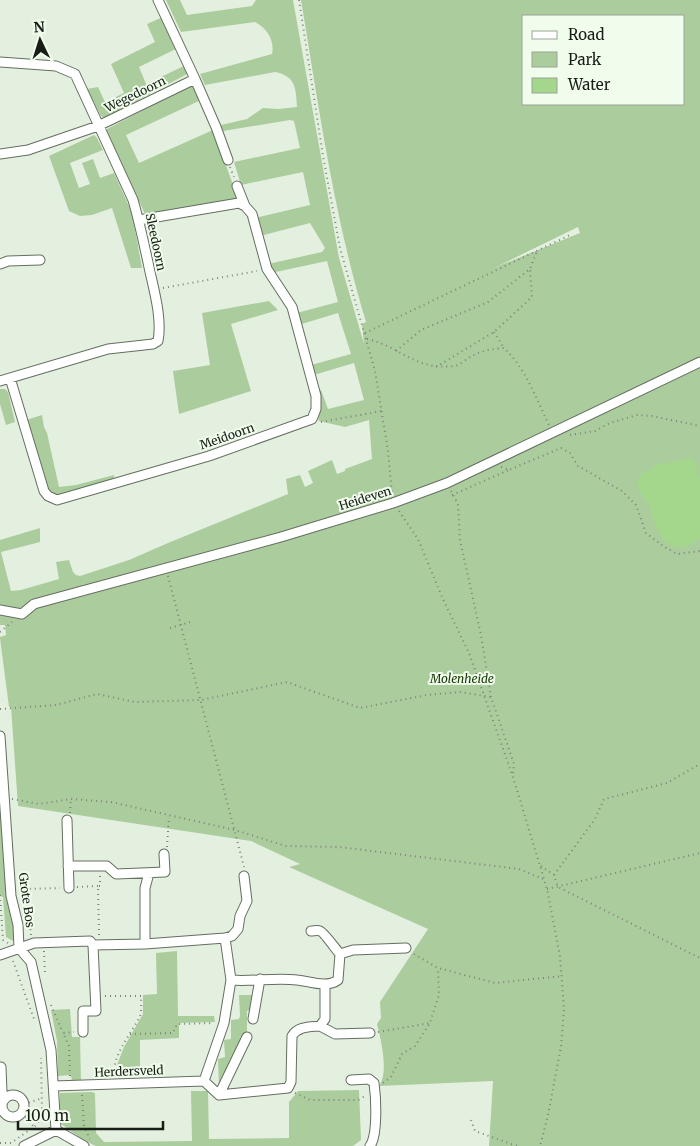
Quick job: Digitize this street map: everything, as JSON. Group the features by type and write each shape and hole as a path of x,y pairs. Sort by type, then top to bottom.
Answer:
{"street":[{"path":"158,0 195,79 228,160"},
{"name":"Sleedoorn","path":"0,62 56,66 75,74 134,200 140,220 154,290 160,331 158,342 153,344 108,349 0,382"},
{"name":"Wegedoorn","path":"0,154 28,150 98,126 195,79"},
{"path":"237,186 244,206"},
{"path":"140,220 239,203 252,214 267,269 292,307 316,396 316,409 312,419"},
{"path":"0,264 8,261 40,260"},
{"name":"Heideven","path":"22,614 34,604 166,569 394,503 447,483 700,362"},
{"name":"Meidoorn","path":"10,378 44,492 57,500 209,456 312,419"},
{"path":"0,610 22,614"},
{"name":"Grote Bos","path":"0,736 12,896 18,926 19,948 31,962 51,1050 56,1130"},
{"path":"67,820 68,888"},
{"path":"68,866 107,866 116,874 165,872 164,854"},
{"path":"145,944 145,888 149,873"},
{"path":"0,955 34,943 90,940 96,945 145,944 226,938 232,936 238,929 240,916 247,900 244,876"},
{"path":"231,980 247,982 260,979 297,980 314,984 334,983 338,980 340,954 324,934 320,931 310,931"},
{"path":"226,938 231,980 224,1023 204,1082 219,1095 288,1088 290,1082 292,1036 299,1029 320,1026 335,1034 370,1033"},
{"path":"84,1032 83,1011 96,1011 96,945"},
{"path":"340,954 353,950 406,948"},
{"path":"253,1019 260,979"},
{"path":"320,1026 325,1019 325,984"},
{"path":"219,1095 247,1037"},
{"path":"1,1067 2,1092 5,1099"},
{"path":"351,1080 369,1080 374,1083 375,1123 373,1142 370,1146"},
{"name":"Herdersveld","path":"54,1086 204,1082"},
{"path":"11,1095 18,1096 23,1101 23,1109 16,1117 9,1116 4,1112 2,1105 5,1099 11,1095"},
{"path":"24,1146 56,1130 87,1143"}],"path":[{"path":"299,0 323,156 340,248 375,371 394,503 418,539 442,597 469,653 513,777 547,889 563,976 564,1009 560,1047 548,1115 540,1146"},
{"path":"228,160 237,186"},
{"path":"365,333 570,235"},
{"path":"396,351 421,330 488,302 530,268 538,251"},
{"path":"436,367 494,332 532,297 530,268"},
{"path":"154,290 267,269"},
{"path":"494,332 504,348 516,359 552,433 566,436 595,431 616,420 637,415 652,416 700,426"},
{"path":"367,339 378,342 422,364 436,367 456,366 475,354 504,348"},
{"path":"312,419 319,422 382,411"},
{"path":"452,494 561,448 570,453 578,466 622,491 636,505 646,532 662,546 677,554 700,551"},
{"path":"490,463 509,470"},
{"path":"447,483 458,504 460,540 481,635 491,697 514,764 513,777"},
{"path":"166,569 243,860"},
{"path":"0,632 22,614"},
{"path":"170,628 190,622"},
{"path":"0,709 56,705 97,694 135,702 201,700 287,682 360,708 460,692 491,697"},
{"path":"554,874 595,819 604,798 667,783 700,764"},
{"path":"5,798 39,804 72,799 111,802 235,830 286,846 339,847 519,868 544,879"},
{"path":"67,820 71,810 72,799"},
{"path":"164,854 168,843 169,816"},
{"path":"547,889 700,853"},
{"path":"541,866 554,874 558,887 700,958"},
{"path":"96,945 100,874 116,874"},
{"path":"45,978 44,949 34,949 26,889 98,886"},
{"name":"Grote Bos","path":"0,897 3,940"},
{"path":"0,943 3,940 19,948"},
{"path":"406,948 438,968 495,983 563,976"},
{"path":"7,963 14,960 36,1025"},
{"path":"288,1088 310,1100 358,1100 375,1090 391,1077 402,1054 415,1046 430,1023 439,995 438,968"},
{"path":"95,997 141,996 141,1014 114,1065 115,1085"},
{"path":"51,1005 68,1046 71,1086"},
{"path":"129,1034 173,1033 177,1024 224,1023"},
{"path":"370,1033 430,1023"},
{"path":"63,1033 84,1032"},
{"path":"0,1143 11,1143 35,1126 40,1120 42,1111 41,1050"},
{"path":"81,1085 87,1143"},
{"path":"42,1138 23,1109 42,1098 54,1097"},
{"path":"471,1120 474,1131 517,1146"}],"green space":[{"name":"Molenheide","path":"166,0 180,0 187,15 252,6 256,0 293,0 339,258 364,344 362,324 366,322 336,202 301,0 700,0 700,1146 489,1146 493,1081 379,1086 382,1080 384,1065 377,1024 381,1018 380,1002 428,929 289,867 300,864 251,841 18,806 11,707 9,707 0,638 6,635 5,625 0,625 0,540 40,528 40,542 1,552 11,591 21,590 59,579 56,562 69,560 73,572 80,576 129,560 288,494 286,479 300,475 305,487 313,483 308,471 332,460 337,474 372,459 369,420 345,427 319,421 311,391 321,390 328,409 364,400 354,363 307,377 304,367 351,354 338,313 292,327 289,315 338,302 327,261 271,273 268,264 322,252 325,248 310,223 260,236 255,218 310,205 303,172 241,185 234,162 300,148 294,121 290,120 223,131 221,125 247,119 263,108 297,107 294,84 287,77 275,72 205,85 200,74 272,54 273,49 269,35 255,22 181,32","holes":["578,227 580,233 496,267"]},
{"path":"163,17 178,48 139,67 146,84 186,65 189,73 105,118 101,116 87,89 98,87 105,102 124,93 111,64 155,42 147,24"},
{"path":"193,84 201,100 126,135 139,163 213,130 239,201 145,214 107,133 107,129"},
{"path":"94,135 103,150 70,163 79,188 90,184 82,163 93,159 100,178 114,173 132,213 142,268 131,268 112,208 92,215 80,216 69,211 49,156"},
{"path":"269,301 278,310 231,324 251,391 179,414 173,371 210,365 202,313"},
{"path":"0,389 5,389 8,392 15,422 6,425 0,404"},
{"path":"42,415 59,487 76,485 114,475 115,485 68,501 45,491 26,420"},
{"path":"0,796 15,930 13,941 6,937 3,897 0,896"},
{"path":"177,951 178,1016 214,1016 215,1022 179,1023 179,1038 140,1040 140,1072 116,1073 124,1047 143,1014 143,995 157,994 156,953"},
{"path":"239,995 252,995 253,1009 247,1011 247,1034 219,1087 218,1059 225,1057 224,1040 231,1039 231,1020 239,1019 240,1016"},
{"path":"70,1009 72,1037 80,1037 81,1082 72,1082 71,1075 58,1076 57,1041 51,1010"},
{"path":"359,1090 361,1140 353,1146 96,1146 83,1140 60,1123 60,1093 92,1092 95,1093 96,1133 104,1142 192,1141 191,1091 208,1091 209,1139 289,1138 289,1102 298,1091"}],"water":[{"path":"691,458 695,464 697,475 700,478 700,538 693,543 680,547 669,544 660,533 650,507 640,492 638,481 643,473 652,469 658,463 662,464"}]}
